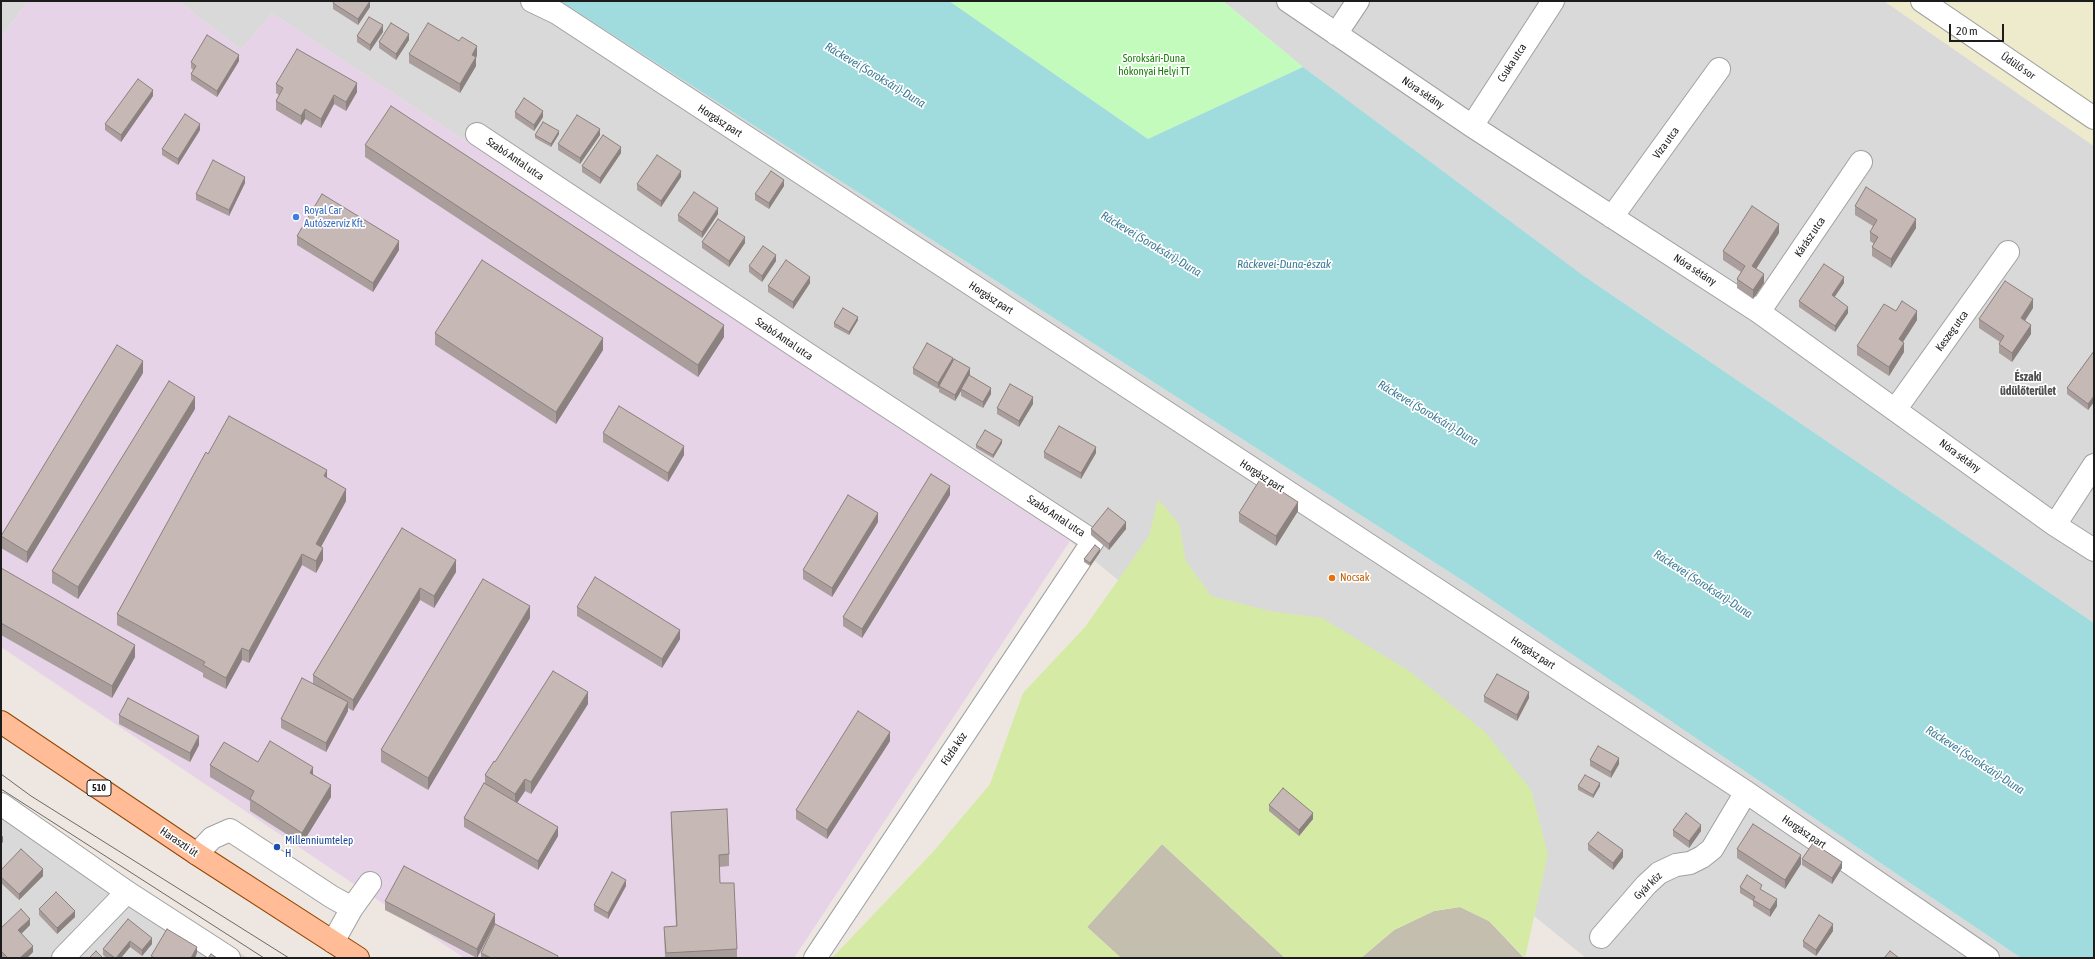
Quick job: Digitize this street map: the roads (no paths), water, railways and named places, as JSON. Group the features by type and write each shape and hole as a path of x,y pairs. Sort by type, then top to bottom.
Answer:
{"main road":[{"name":"Haraszti út","path":"1,722 198,854 356,957"}],"street":[{"name":"Horgász part","path":"532,1 557,13 1746,792 1988,958"},
{"name":"Nóra sétány","path":"1288,1 1472,126 1759,312 2055,525 2094,550"},
{"path":"1336,34 1358,1"},
{"name":"Csuka utca","path":"1472,126 1552,1"},
{"name":"Üdülő sor","path":"1922,1 2094,118"},
{"name":"Viza utca","path":"1612,217 1719,69"},
{"name":"Szabó Antal utca","path":"477,134 805,353 1093,541"},
{"name":"Kárász utca","path":"1759,312 1861,162"},
{"name":"Keszeg utca","path":"1895,410 2008,252"},
{"path":"2055,525 2094,465"},
{"name":"Fűzfa köz","path":"815,958 1093,541"},
{"name":"Gyár köz","path":"1601,938 1646,885 1659,873 1676,865 1690,863 1702,857 1712,849 1746,792"},
{"path":"1,804 127,892 229,958"},
{"path":"198,854 212,838 230,830 332,897 352,908"},
{"path":"334,942 352,908 370,883"},
{"path":"63,958 127,892"}],"water":[{"name":"Ráckevei-Duna-észak","path":"560,1 949,1 1148,139 1303,67 1584,276 2094,623 2094,958 2021,958 1468,584"}],"tram line":[{"path":"1,774 31,796 289,958"},
{"path":"1,789 264,958"}],"place":[{"name":"Royal Car Autószerviz Kft.","path":"296,217"},
{"name":"Nocsak","path":"1332,578"},
{"name":"Millenniumtelep H","path":"277,847"}],"district":[{"name":"Északi üdülőterület","path":"2028,384"}],"park label":[{"name":"Soroksári-Duna hókonyai Helyi TT","path":"1154,65"}],"water label":[{"name":"Ráckevei (Soroksári)-Duna","path":"875,75"},
{"name":"Ráckevei (Soroksári)-Duna","path":"1151,244"},
{"name":"Ráckevei (Soroksári)-Duna","path":"1428,413"},
{"name":"Ráckevei (Soroksári)-Duna","path":"1703,584"},
{"name":"Ráckevei (Soroksári)-Duna","path":"1975,760"}]}
